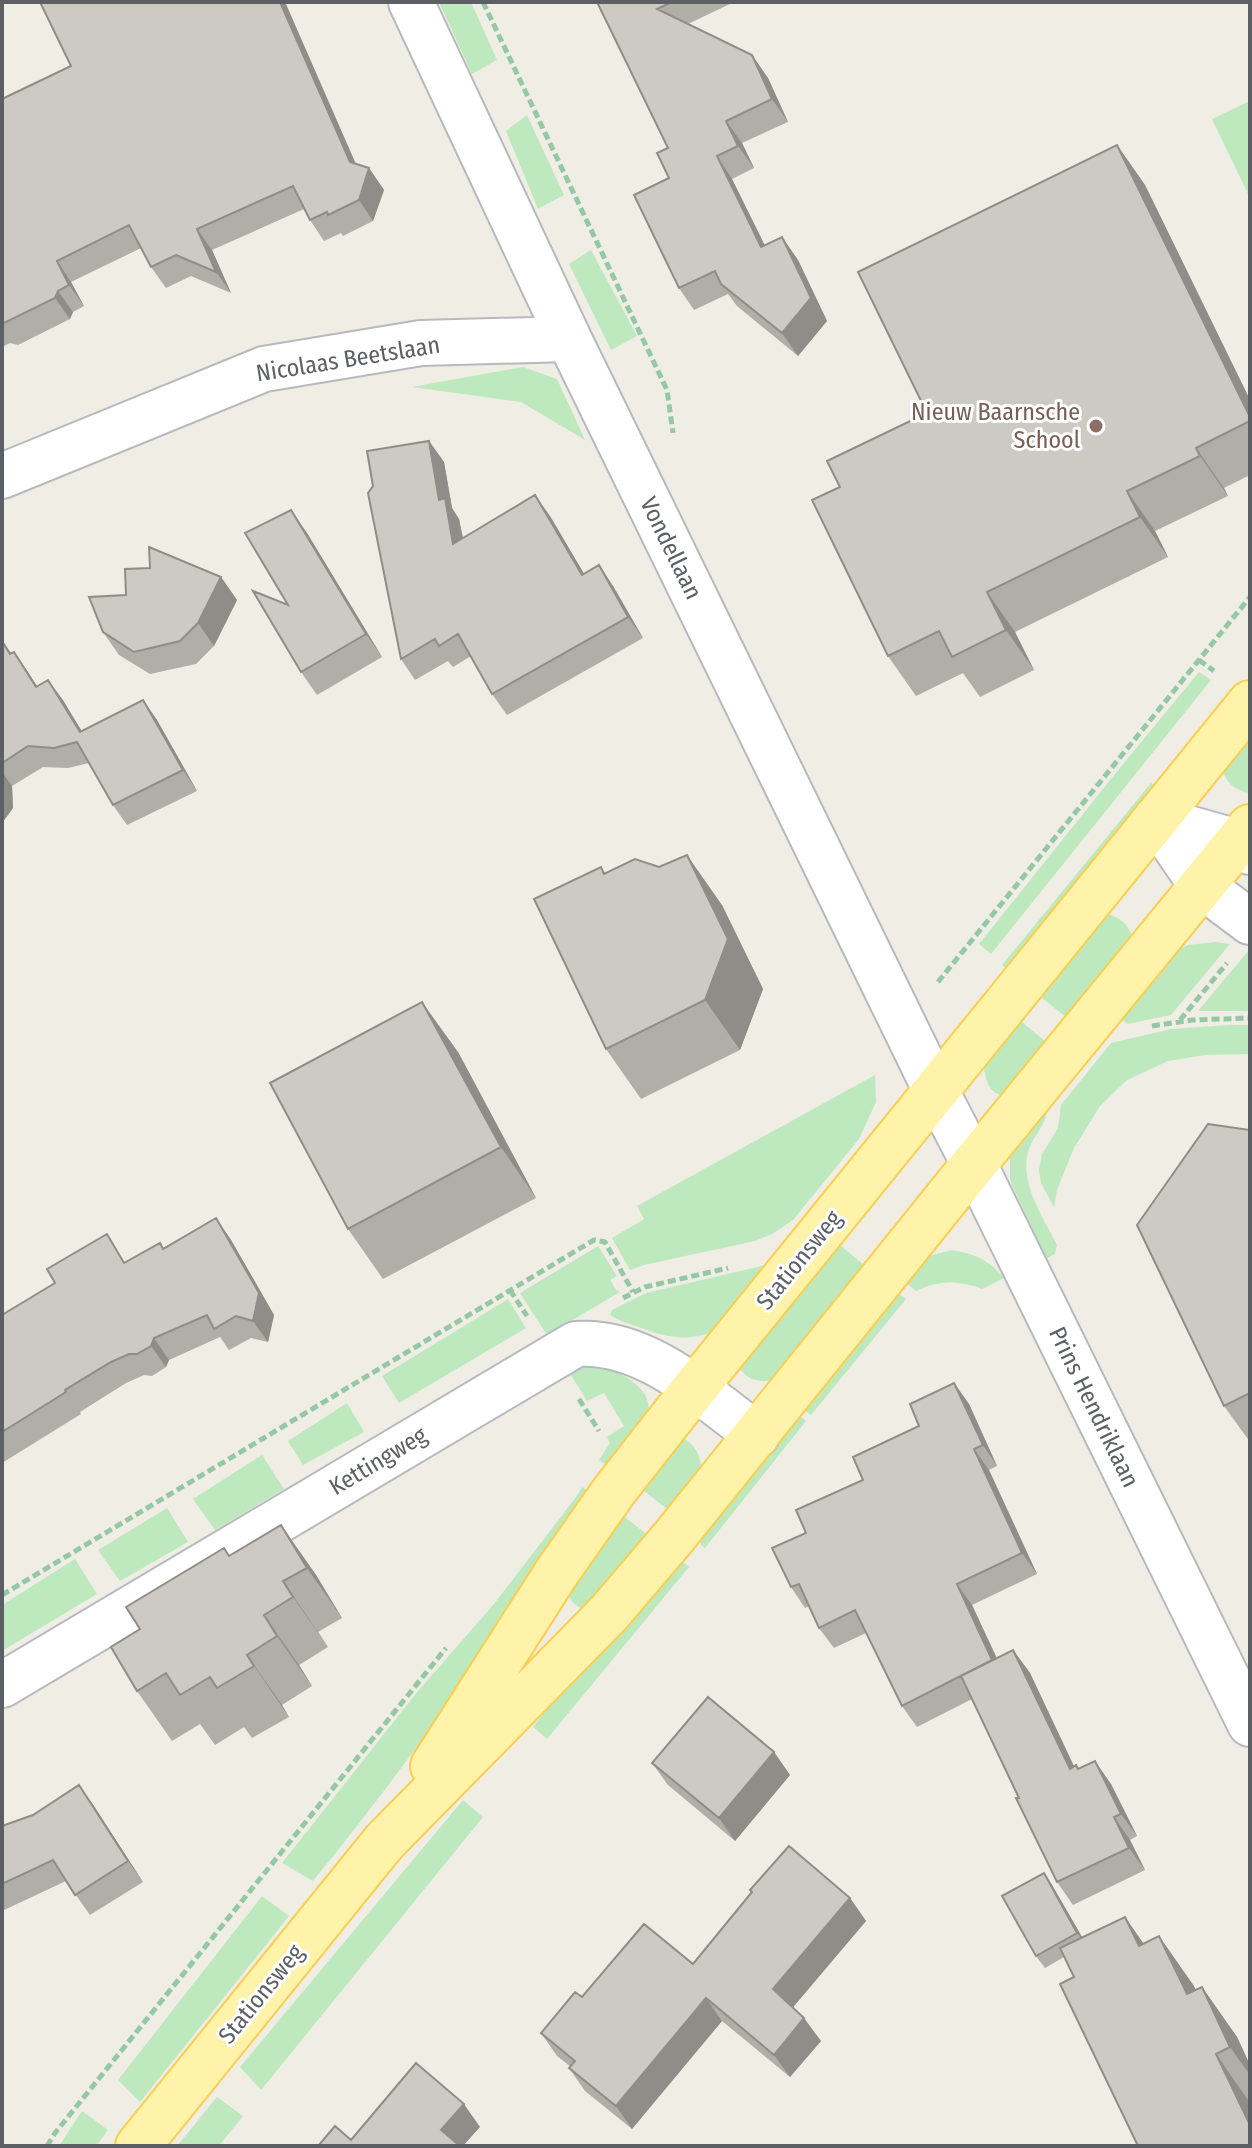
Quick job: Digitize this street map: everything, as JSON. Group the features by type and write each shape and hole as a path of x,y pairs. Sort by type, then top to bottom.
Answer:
{"main road":[{"name":"Stationsweg","path":"384,1842 557,1572 614,1491 1250,703"},
{"name":"Stationsweg","path":"138,2146 384,1842 609,1613 1202,886 1246,840"}],"street":[{"name":"Vondellaan","path":"411,2 569,339 936,1091"},
{"name":"Nicolaas Beetslaan","path":"2,476 264,369 421,343 569,339"},
{"path":"1156,819 1246,840"},
{"path":"1156,819 1241,940"},
{"name":"Prins Hendriklaan","path":"936,1091 1250,1724"},
{"name":"Kettingweg","path":"2,1685 576,1344 610,1346 653,1361 757,1435"}],"path":[{"path":"483,2 667,390 674,440"},
{"path":"961,953 1250,597"},
{"path":"1179,1021 1241,940"},
{"path":"1146,1028 1179,1021 1250,1018"},
{"path":"2,1595 594,1240 605,1242 633,1292"},
{"path":"510,1290 602,1438"},
{"path":"47,2146 453,1640"}],"green space":[{"path":"439,2 471,2 497,60 472,74"},
{"path":"1250,101 1250,198 1212,119"},
{"path":"527,115 564,195 538,209 506,131"},
{"path":"591,250 637,336 611,350 569,264"},
{"path":"523,367 557,379 585,440 521,402 412,387"},
{"path":"1199,672 1211,680 991,954 979,944"},
{"path":"1250,725 1250,793 1231,784 1222,766"},
{"path":"1151,783 1161,791 1013,974 1002,965"},
{"path":"1105,914 1124,923 1133,941 1071,1021 1037,994"},
{"path":"1230,944 1171,1015 1127,1024 1116,1013 1172,952 1188,945"},
{"path":"1249,950 1250,1011 1198,1011"},
{"path":"1017,1018 1051,1046 1003,1096 990,1087 983,1063"},
{"path":"1250,1025 1250,1054 1205,1055 1168,1061 1127,1080 1100,1106 1074,1148 1057,1190 1054,1207 1041,1183 1039,1170 1042,1154 1058,1128 1061,1105 1111,1043 1171,1029"},
{"path":"875,1075 876,1102 859,1139 793,1220 755,1241 630,1270 612,1238 644,1219 637,1206"},
{"path":"1047,1104 1045,1120 1031,1144 1026,1170 1038,1209 1057,1245 1055,1254 1046,1259 1010,1180 1010,1155"},
{"path":"834,1240 871,1271 778,1379 761,1381 750,1378 739,1365"},
{"path":"598,1246 617,1276 610,1280 620,1292 547,1335 520,1293"},
{"path":"951,1250 980,1258 1004,1278 982,1289 949,1282 916,1291 901,1279 926,1257"},
{"path":"770,1264 712,1332 703,1335 685,1338 668,1336 610,1315 612,1310 646,1293"},
{"path":"893,1289 906,1299 811,1415 799,1406"},
{"path":"508,1299 526,1328 399,1403 382,1376"},
{"path":"588,1364 609,1369 630,1380 639,1387 649,1405 642,1429 612,1469 599,1460 610,1443 607,1437 624,1426 604,1393 587,1401 569,1372"},
{"path":"347,1403 364,1432 303,1465 288,1441"},
{"path":"793,1411 806,1421 705,1548 693,1537"},
{"path":"681,1438 694,1448 700,1458 701,1470 694,1484 671,1512 639,1487"},
{"path":"262,1455 284,1489 215,1530 193,1499"},
{"path":"582,1487 594,1495 457,1691 313,1881 282,1863 418,1691 494,1604"},
{"path":"167,1508 188,1542 120,1581 98,1550"},
{"path":"617,1511 654,1540 585,1609 581,1608 572,1602 567,1588"},
{"path":"677,1557 689,1567 547,1739 533,1727"},
{"path":"75,1559 97,1594 2,1651 2,1605"},
{"path":"463,1800 483,1817 261,2090 240,2067"},
{"path":"262,1896 289,1916 140,2102 118,2080"},
{"path":"217,2097 243,2116 219,2146 177,2146"},
{"path":"82,2111 108,2130 96,2146 59,2146"}],"building":[{"path":"40,2 280,2 350,162 369,168 359,200 310,220 293,186 197,229 216,272 176,255 151,267 129,225 57,261 69,285 58,291 55,298 2,324 2,99 71,66"},
{"path":"597,2 672,2 657,9 752,55 772,99 726,121 738,146 717,156 761,247 782,237 811,298 782,333 721,284 715,271 679,288 634,195 669,178 657,153 668,148"},
{"name":"Nieuw Baarnsche School","path":"1117,145 1250,421 1196,448 1200,456 1127,491 1140,517 987,592 1006,630 952,657 939,631 888,656 812,500 840,487 827,461 927,413 858,272"},
{"path":"429,441 439,500 445,498 453,544 535,495 582,575 599,565 628,617 492,694 458,634 439,646 435,639 401,659 368,493 373,486 367,451"},
{"path":"291,510 366,634 301,672 253,591 288,605 245,533"},
{"path":"149,547 221,577 198,623 180,641 134,652 103,632 89,597 126,595 125,569 150,568"},
{"path":"2,641 10,654 14,652 36,687 48,680 80,732 143,700 183,770 113,805 77,742 54,748 28,746 2,763"},
{"path":"687,855 728,939 705,1000 606,1049 534,899 601,867 604,874 635,859 659,867"},
{"path":"422,1002 501,1147 348,1229 270,1083"},
{"path":"1208,1124 1250,1130 1250,1393 1224,1406 1137,1225"},
{"path":"216,1218 259,1293 253,1321 236,1316 214,1329 207,1315 154,1338 151,1346 111,1362 2,1432 2,1315 55,1283 47,1269 107,1234 124,1263 160,1243 163,1249"},
{"path":"954,1383 983,1445 974,1449 1022,1553 957,1584 992,1660 902,1706 855,1610 819,1628 799,1584 791,1587 772,1548 806,1533 796,1510 863,1480 853,1457 919,1426 910,1404"},
{"path":"281,1525 307,1568 283,1581 293,1597 264,1615 277,1636 247,1655 254,1666 217,1688 210,1677 180,1695 166,1673 137,1691 111,1647 140,1629 126,1607 224,1548 229,1556"},
{"path":"1013,1650 1070,1769 1076,1765 1078,1769 1095,1761 1121,1814 1114,1817 1129,1848 1057,1882 961,1676"},
{"path":"708,1697 774,1752 719,1818 652,1763"},
{"path":"79,1785 128,1861 75,1895 53,1860 2,1884 2,1826 33,1815"},
{"path":"789,1846 850,1898 773,1989 804,2018 774,2055 706,1998 616,2106 569,2068 575,2061 541,2033 575,1992 582,1997 644,1924 693,1964 752,1892 750,1890"},
{"path":"1044,1873 1077,1933 1036,1956 1002,1896"},
{"path":"1125,1917 1139,1946 1159,1936 1187,1994 1202,1987 1230,2047 1216,2054 1250,2125 1250,2146 1138,2146 1060,1984 1074,1977 1060,1948"},
{"path":"416,2063 464,2104 441,2130 460,2146 318,2146 335,2126 351,2140"}],"place":[{"name":"Nieuw Baarnsche School","path":"1096,426"}]}
